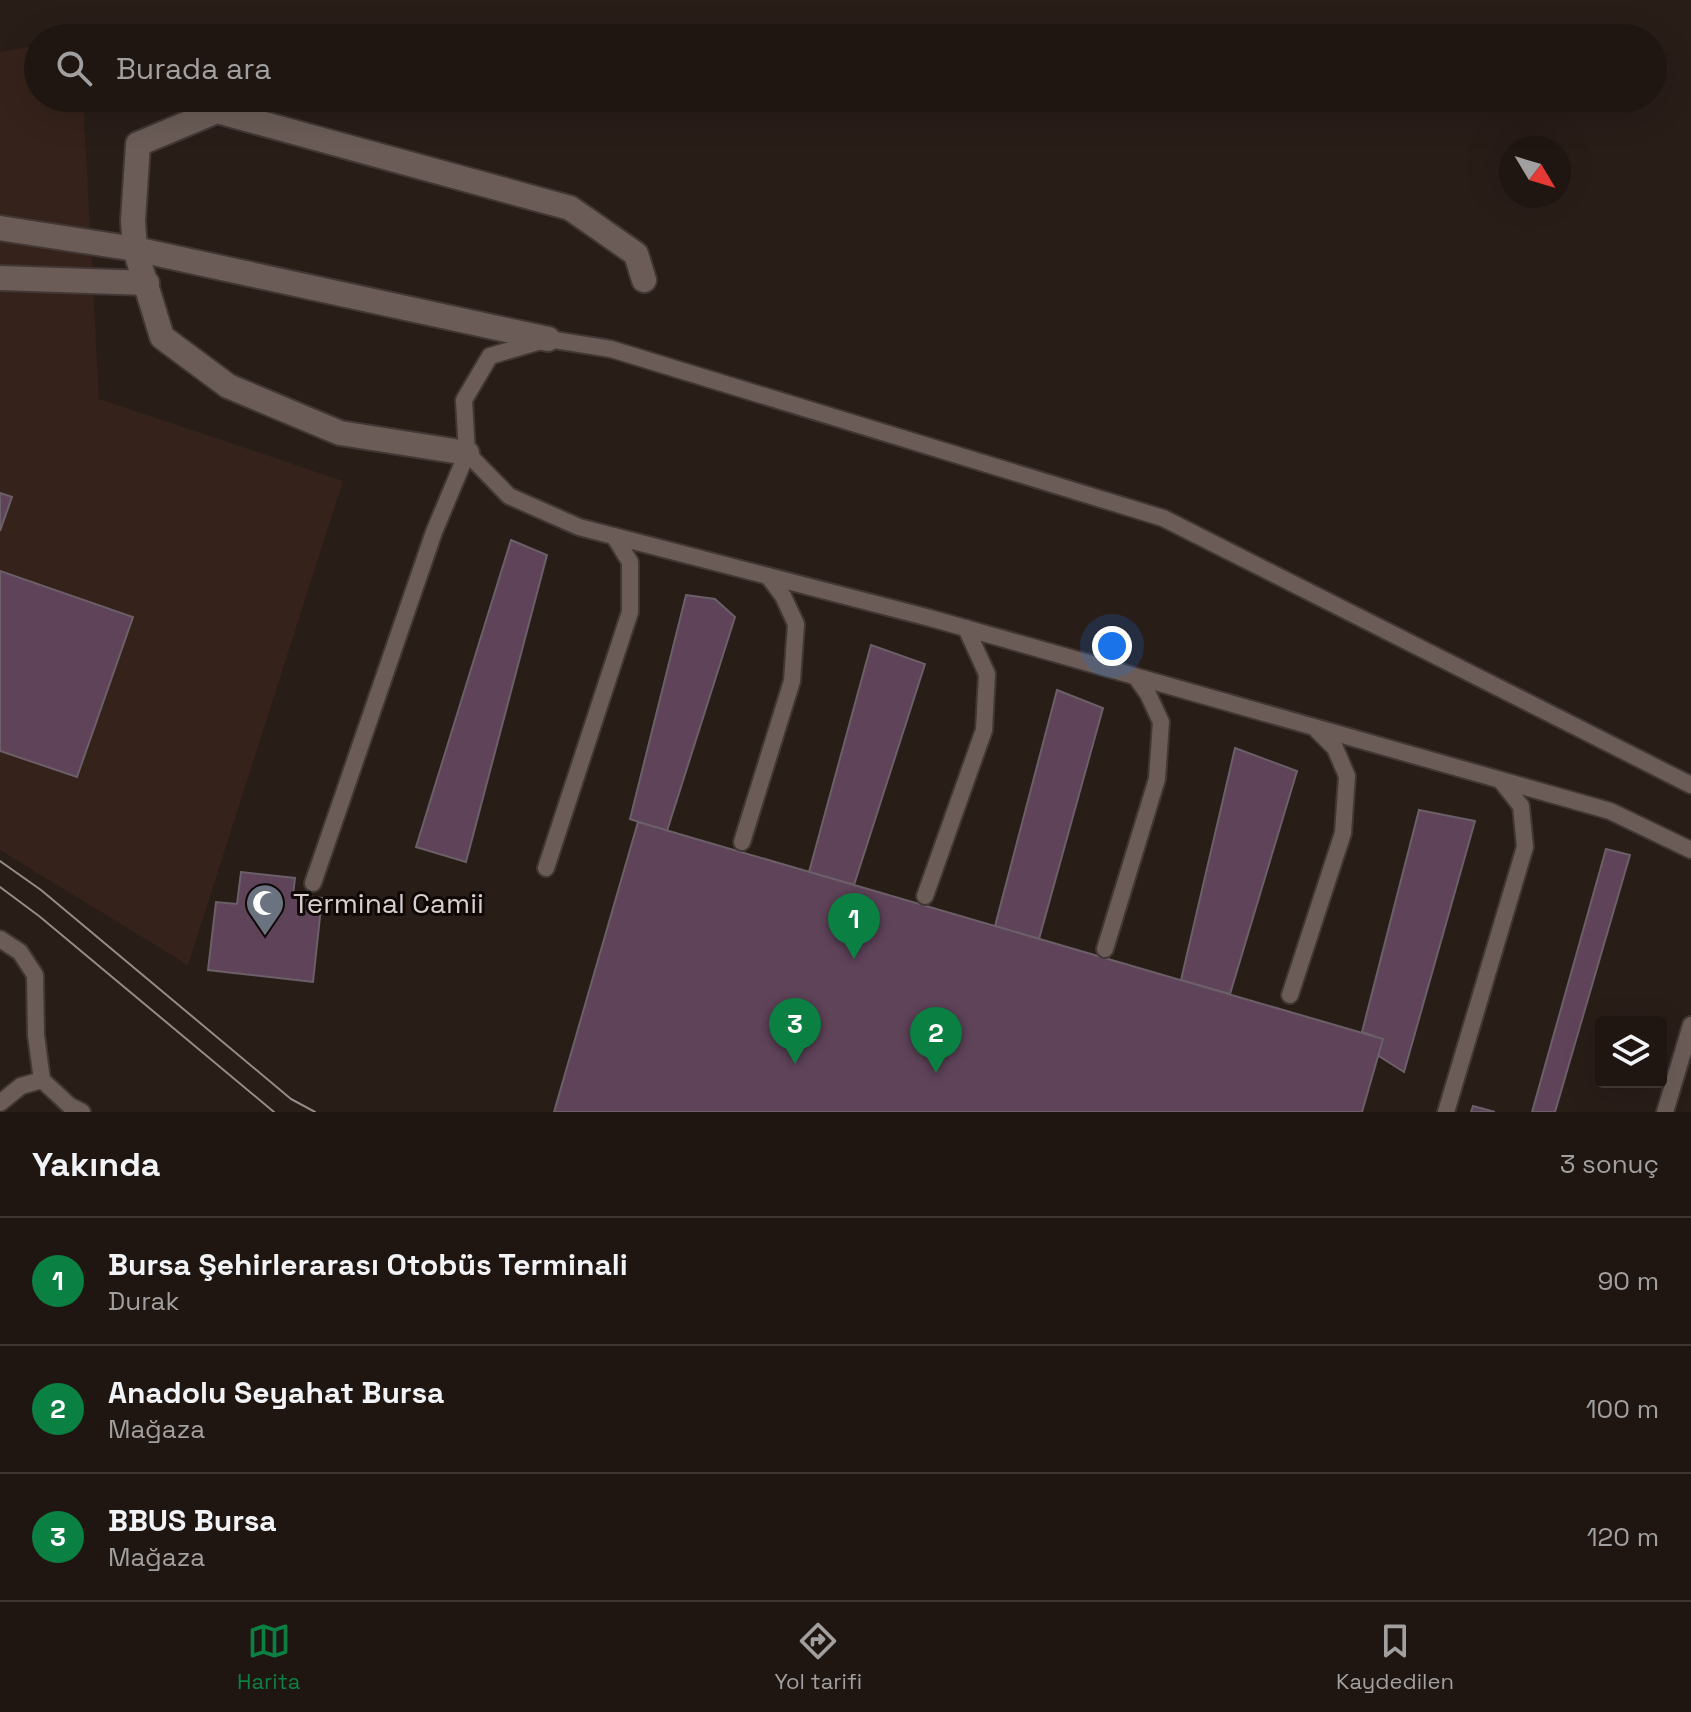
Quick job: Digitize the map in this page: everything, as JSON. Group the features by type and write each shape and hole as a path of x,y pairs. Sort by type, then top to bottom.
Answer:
{"street":[{"path":"215,112 138,144 133,221 135,249 162,337 228,386 340,433 467,453"},
{"path":"221,112 570,208 636,254 644,280"},
{"path":"0,228 135,249 548,339"},
{"path":"0,278 147,283"}],"lane":[{"path":"313,883 434,532 467,453 464,400 490,356 548,339 611,349 1163,518 1691,785"},
{"path":"467,453 509,496 579,527 966,628 1610,811 1691,850"},
{"path":"546,868 630,612 630,562 614,536"},
{"path":"742,842 792,681 796,624 783,596 768,576"},
{"path":"925,896 984,730 987,674 966,628"},
{"path":"1105,949 1157,779 1161,722 1136,677"},
{"path":"1290,995 1343,833 1347,776 1335,748 1316,729"},
{"path":"1446,1112 1525,847 1521,806 1502,782"},
{"path":"0,939 20,952 35,975 36,1035 42,1080 70,1106 82,1112"},
{"path":"1665,1112 1691,1025"},
{"path":"0,1103 21,1086 42,1080"}],"shaded area":[{"path":"24,48 24,112 84,112 99,399 343,481 188,965 0,850 0,52"}],"building":[{"path":"0,493 12,497 0,531"},
{"path":"511,540 547,555 466,862 416,847"},
{"path":"0,571 133,617 77,777 0,751"},
{"path":"686,595 715,599 735,617 667,831 630,819"},
{"path":"871,645 925,664 854,885 809,872"},
{"path":"1057,690 1103,708 1039,939 995,926"},
{"path":"1235,748 1297,771 1230,994 1181,980"},
{"path":"1419,810 1475,821 1404,1072 1379,1056 1374,1036 1362,1032"},
{"path":"638,822 1383,1039 1362,1112 554,1112"},
{"path":"1606,849 1630,855 1555,1112 1532,1112"},
{"name":"Terminal Camii","path":"241,872 295,878 293,895 322,898 313,982 208,970 216,902 237,904"},
{"path":"1473,1106 1495,1112 1471,1112"}],"tram line":[{"path":"0,861 41,890 291,1099 315,1112"},
{"path":"0,887 274,1112"}],"place":[{"name":"Terminal Camii","path":"265,937"},
{"name":"Bursa Şehirlerarası Otobüs Terminali","path":"854,959"},
{"name":"BBUS Bursa","path":"795,1064"},
{"name":"Anadolu Seyahat Bursa","path":"936,1073"}]}
